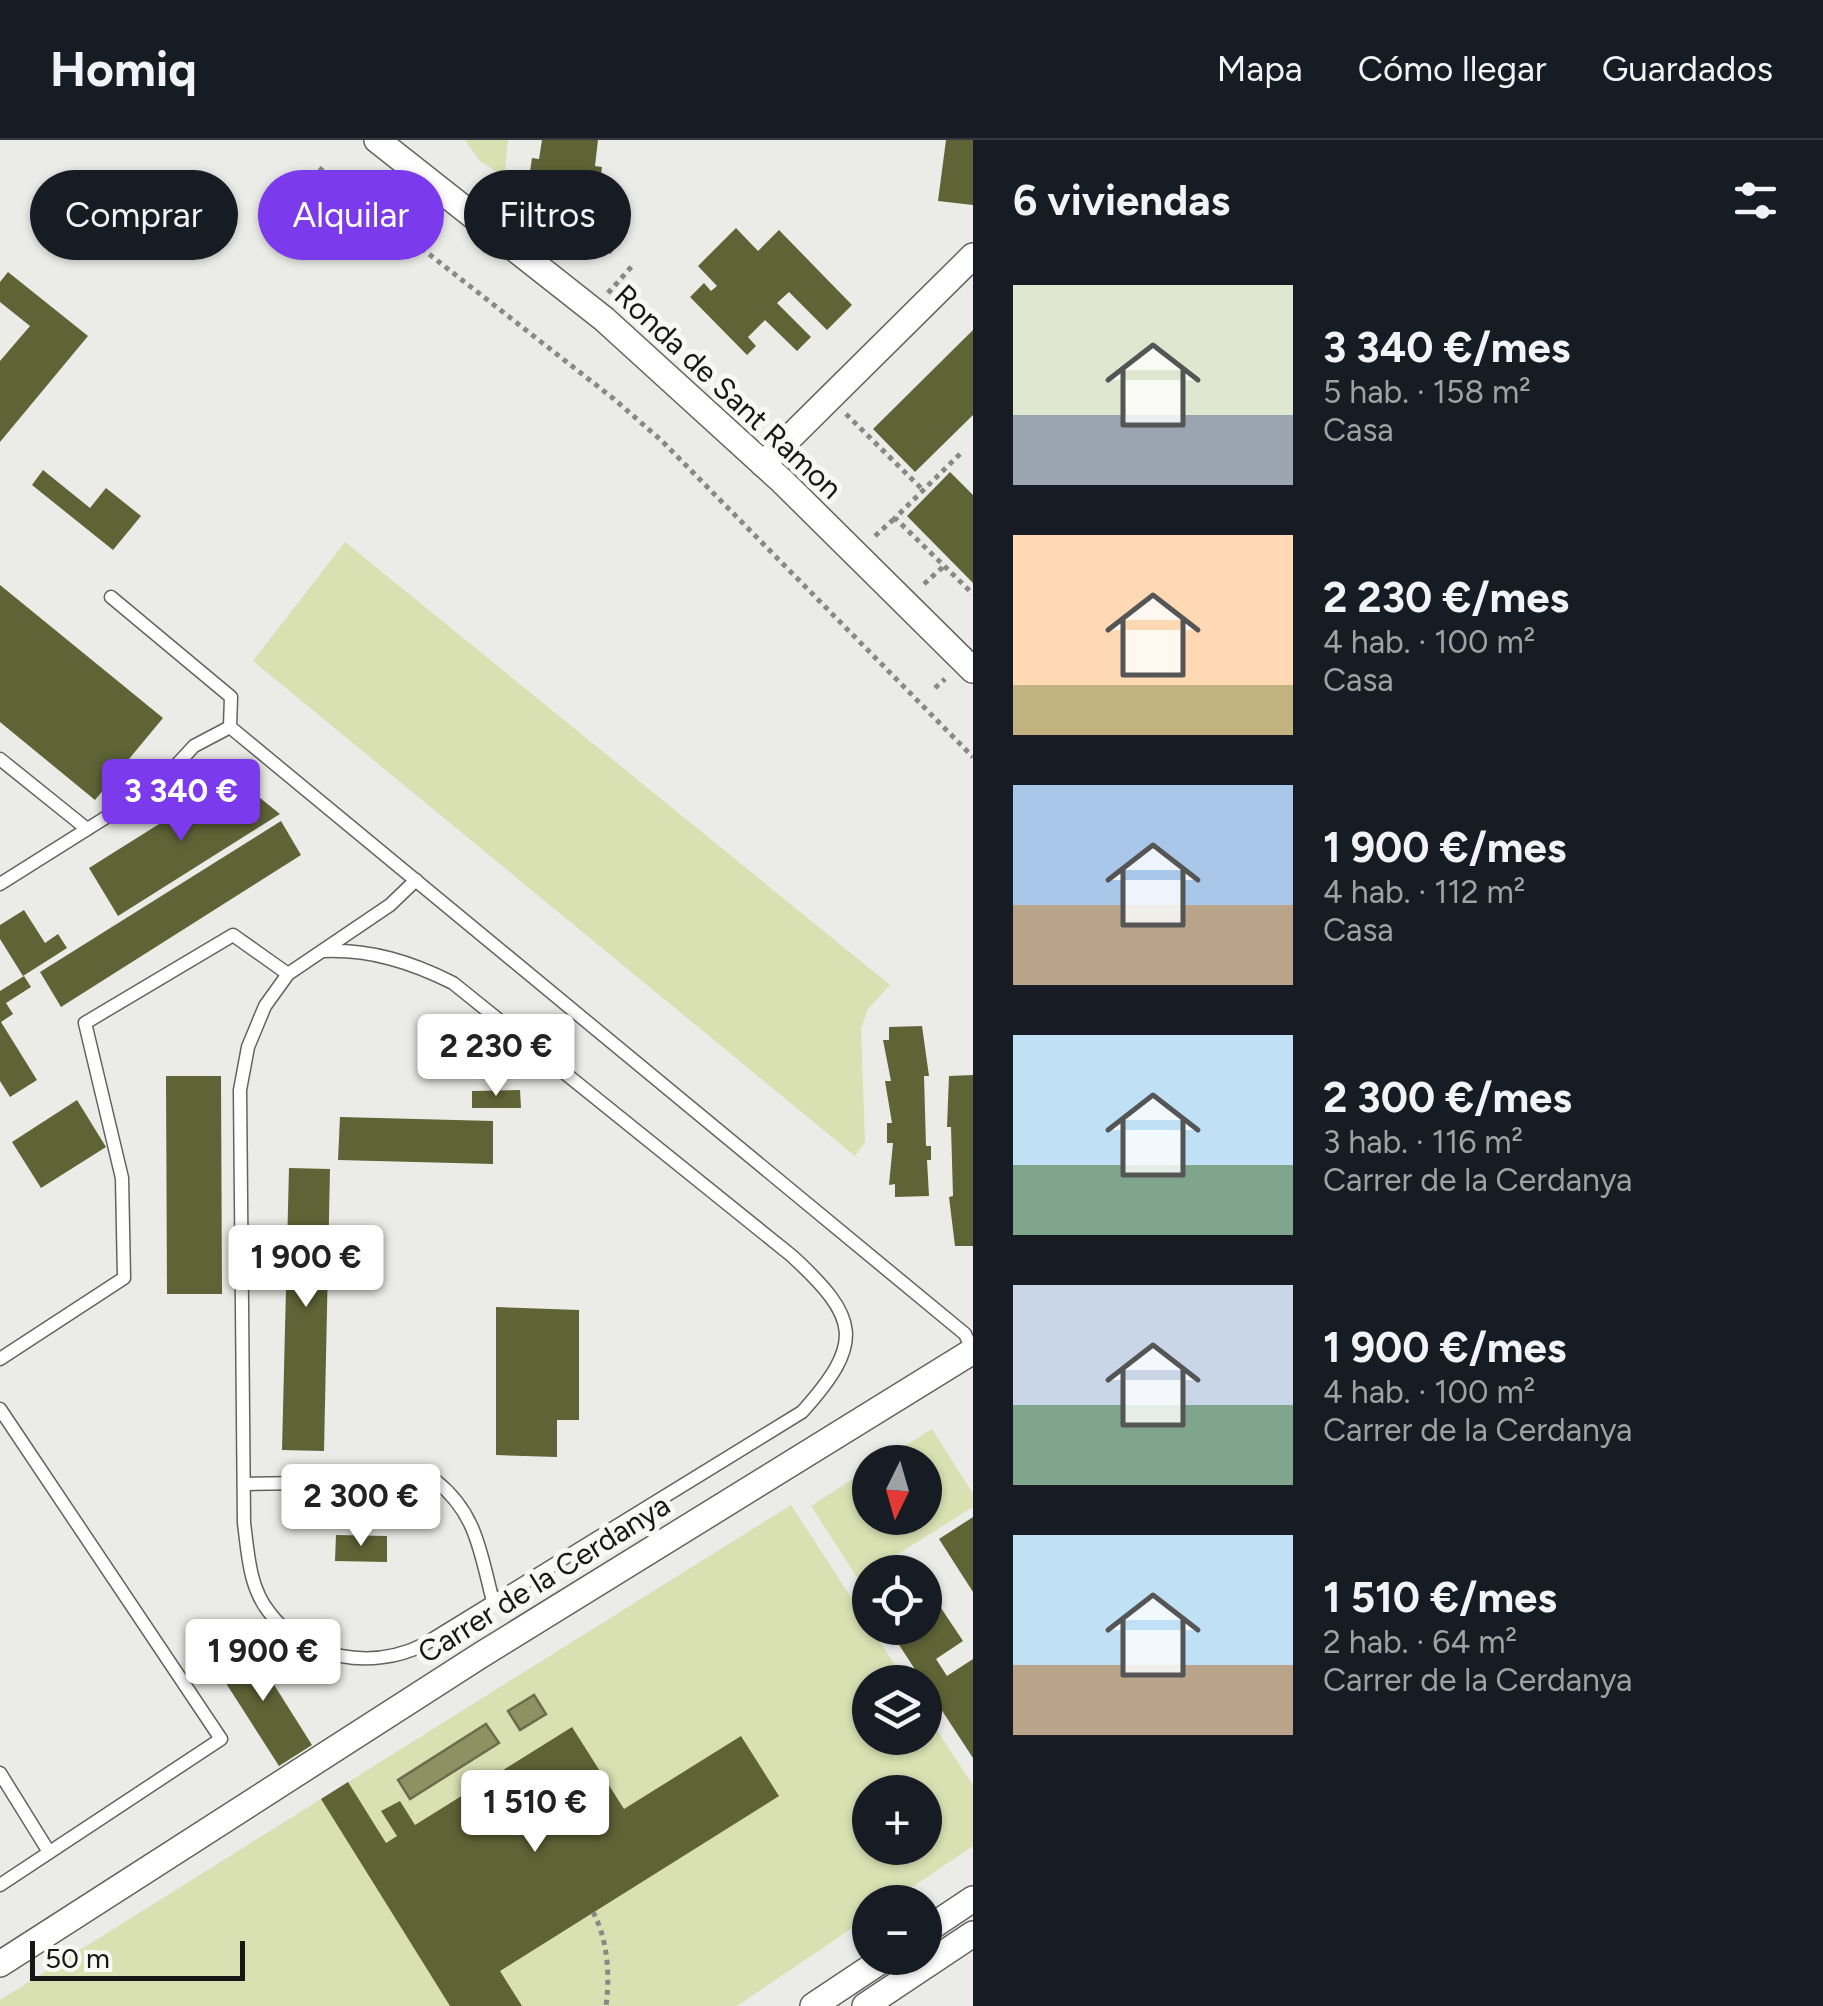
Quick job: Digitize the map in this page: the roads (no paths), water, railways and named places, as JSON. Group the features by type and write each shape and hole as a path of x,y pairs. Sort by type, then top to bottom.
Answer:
{"street":[{"name":"Ronda de Sant Ramon","path":"378,140 592,310 763,464 973,670"},
{"path":"763,464 973,256"},
{"name":"Carrer de la Cerdanya","path":"0,1964 481,1656 973,1351"},
{"path":"942,1919 973,1898"},
{"path":"866,2006 973,1934"},
{"path":"813,2006 860,1975"}],"lane":[{"path":"110,597 232,696 230,727"},
{"path":"0,884 159,784 194,746 230,727"},
{"path":"230,727 965,1334 973,1351"},
{"path":"0,759 87,829"},
{"path":"323,951 358,950 428,970 453,983 792,1256 833,1298 846,1327 844,1360 802,1412 397,1658 336,1656 300,1638 269,1612 250,1574 244,1484 240,1090 248,1047 266,1006 288,974 390,905 416,880"},
{"path":"0,1360 124,1278 122,1178 85,1023 233,935 288,974"},
{"path":"0,1409 221,1738 0,1885"},
{"path":"244,1484 436,1480 460,1500 473,1526 492,1601"},
{"path":"0,1773 50,1852"}]}
